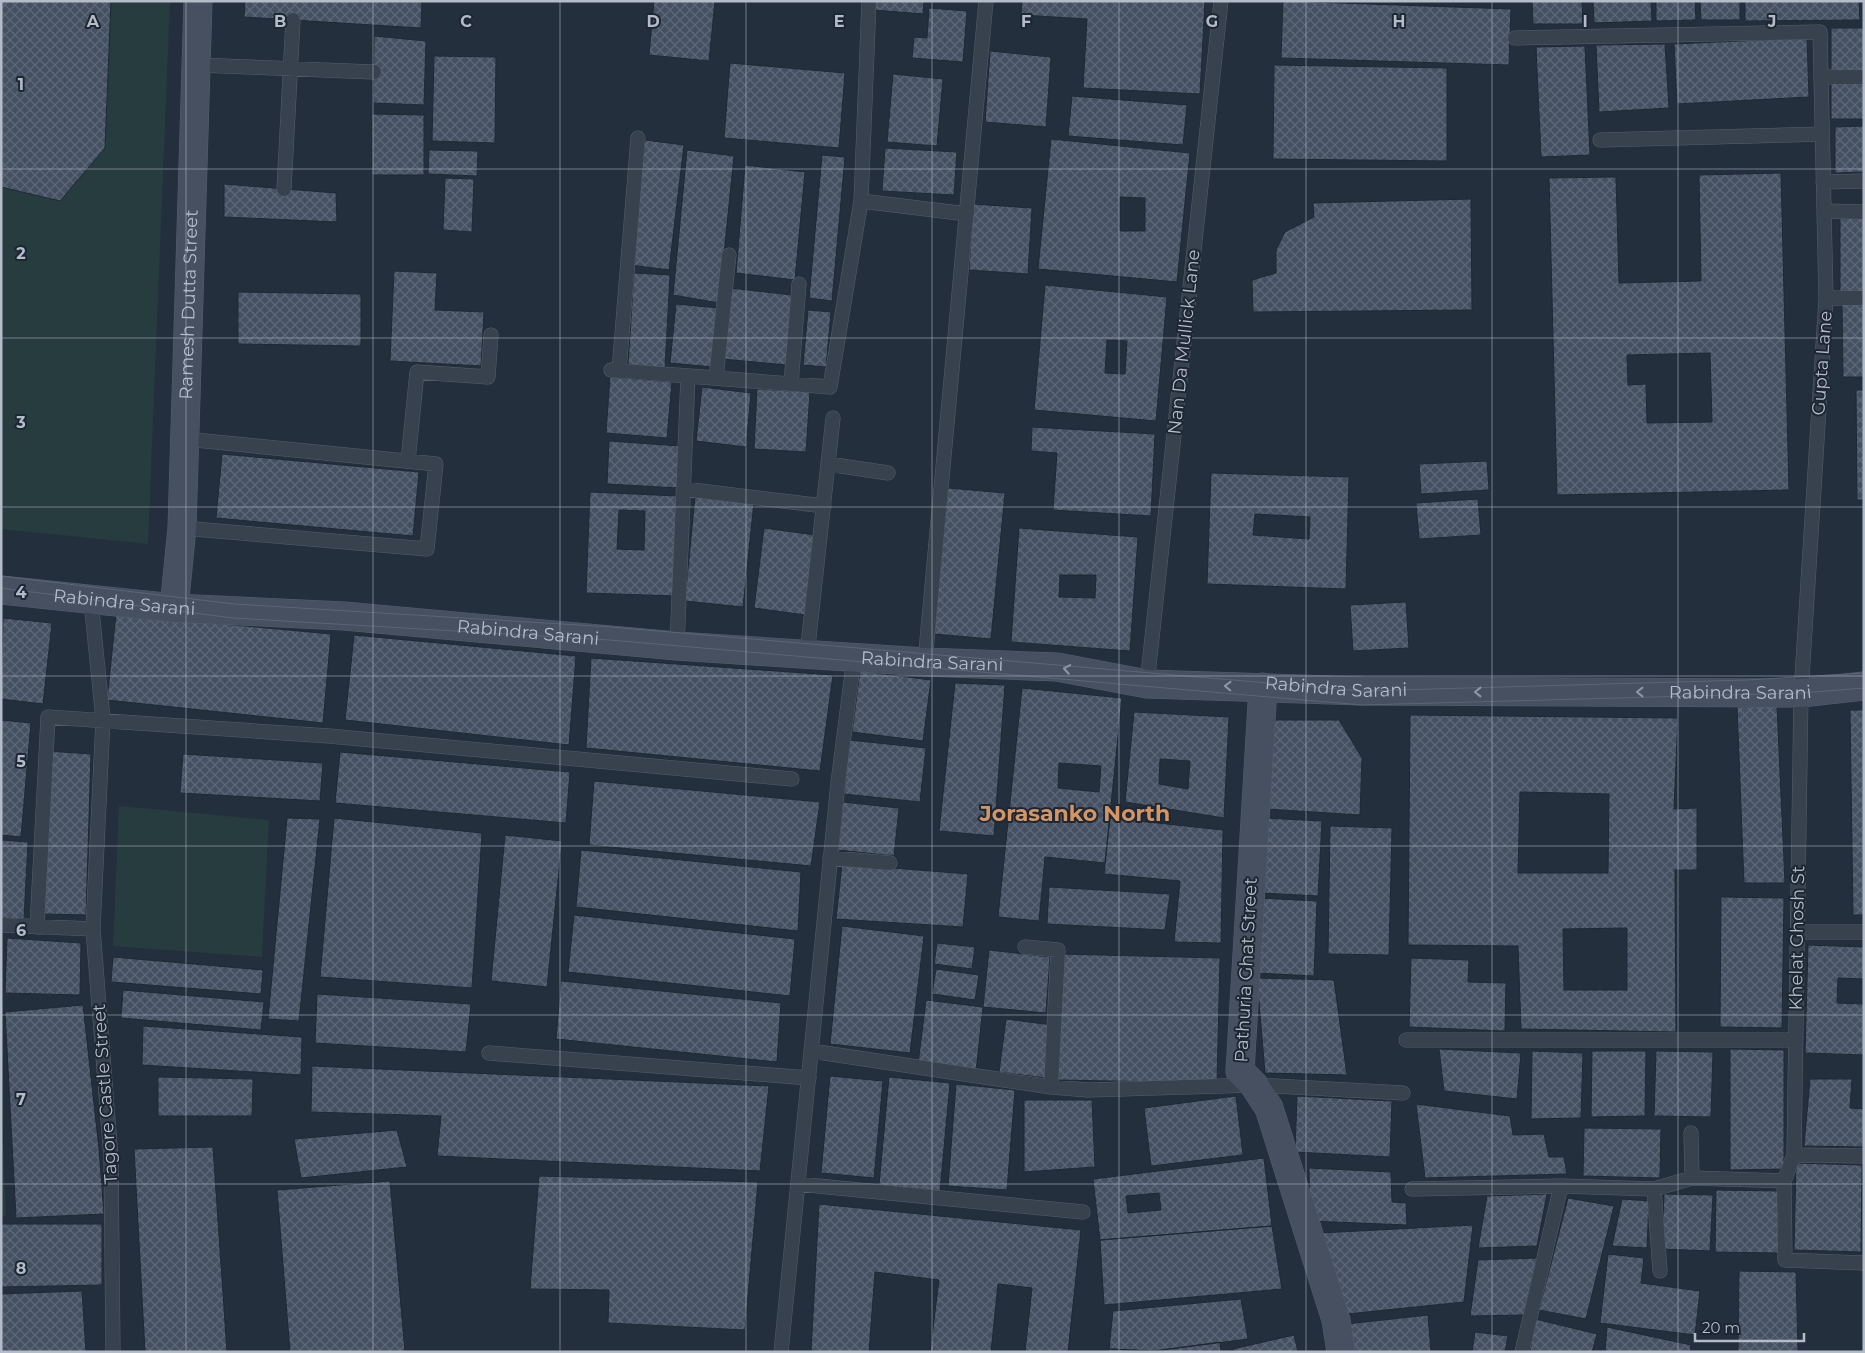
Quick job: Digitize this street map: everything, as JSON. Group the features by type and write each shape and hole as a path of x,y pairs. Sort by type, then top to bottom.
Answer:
{"main road":[{"name":"Ramesh Dutta Street","path":"174,608 182,528 198,1"},
{"name":"Rabindra Sarani","path":"1,590 174,608 344,616 677,646 925,662 1057,667 1147,684 1362,691 1801,693 1864,686"},
{"name":"Pathuria Ghat Street","path":"1263,688 1240,1071 1254,1085 1272,1118 1336,1320 1341,1352"}],"lane":[{"path":"638,138 615,371 830,387 861,201 869,1"},
{"path":"925,662 986,1"},
{"name":"Nan Da Mullick Lane","path":"1147,684 1221,1"},
{"path":"284,188 293,20"},
{"name":"Gupta Lane","path":"1515,38 1820,32 1826,298 1801,693"},
{"path":"196,65 374,72"},
{"path":"1821,77 1864,77"},
{"path":"1600,140 1822,134"},
{"path":"1824,182 1864,181"},
{"path":"861,201 966,214"},
{"path":"1824,212 1864,212"},
{"path":"716,378 729,255"},
{"path":"791,384 800,284"},
{"path":"1826,298 1864,298"},
{"path":"408,461 417,372 488,377 490,335"},
{"path":"677,646 688,376"},
{"path":"807,655 833,418"},
{"path":"182,528 427,549 436,464 185,439"},
{"path":"828,464 888,473"},
{"path":"684,489 824,506"},
{"name":"Tagore Castle Street","path":"91,600 102,719 93,929 112,1158 113,1352"},
{"path":"781,1352 830,858 854,657"},
{"name":"Khelat Ghosh St","path":"1784,1180 1794,1155 1801,693"},
{"path":"37,928 48,717 102,719 329,736 792,779"},
{"path":"830,858 890,863"},
{"path":"1,925 93,929"},
{"path":"1798,932 1864,932"},
{"path":"1025,947 1058,950 1051,1087"},
{"path":"1406,1040 1796,1040"},
{"path":"811,1051 1051,1087 1088,1090 1254,1085 1403,1093"},
{"path":"489,1052 809,1078"},
{"path":"1691,1133 1692,1178"},
{"path":"1794,1155 1864,1156"},
{"path":"1412,1188 1561,1186 1654,1189 1692,1178 1784,1180 1785,1260 1864,1264"},
{"path":"798,1184 1083,1212"},
{"path":"1522,1352 1561,1186"},
{"path":"1654,1189 1660,1271"}],"green space":[{"path":"1,1 170,1 148,544 1,529"},
{"path":"119,806 269,820 262,957 113,946"},
{"path":"1,1096 6,1216 1,1216"}],"building":[{"path":"1,1 111,1 105,148 60,201 1,187"},
{"path":"245,1 422,1 421,28 244,17"},
{"path":"654,1 715,1 709,61 649,55"},
{"path":"875,1 924,1 923,14 874,10"},
{"path":"1022,1 1205,1 1200,94 1083,88 1087,19 1021,15"},
{"path":"1283,1 1511,9 1509,65 1281,58"},
{"path":"1532,1 1582,1 1583,24 1533,24"},
{"path":"1593,1 1651,1 1652,21 1594,23"},
{"path":"1656,1 1695,1 1696,20 1656,21"},
{"path":"1700,1 1740,1 1740,20 1701,20"},
{"path":"1745,1 1859,1 1860,20 1745,21"},
{"path":"929,8 967,11 963,62 912,58 914,37 927,38"},
{"path":"1831,28 1864,28 1864,119 1831,119"},
{"path":"374,36 426,41 424,105 373,103"},
{"path":"1807,38 1809,97 1677,104 1674,44"},
{"path":"1665,44 1669,108 1599,112 1596,45"},
{"path":"1585,46 1590,155 1541,157 1536,47"},
{"path":"990,51 1051,57 1046,127 985,122"},
{"path":"434,56 496,57 495,143 432,141"},
{"path":"730,63 845,73 839,148 724,138"},
{"path":"1274,65 1447,68 1447,161 1273,159"},
{"path":"893,74 943,79 937,146 887,142"},
{"path":"1072,96 1187,105 1183,145 1068,136"},
{"path":"372,114 424,115 424,175 372,175"},
{"path":"1864,126 1864,172 1835,173 1835,127"},
{"path":"1051,139 1190,153 1177,282 1038,269","holes":["1120,197 1145,198 1145,231 1120,231"]},
{"path":"645,140 684,145 669,270 630,265"},
{"path":"885,148 957,152 954,195 882,191"},
{"path":"429,150 478,151 477,176 428,174"},
{"path":"687,150 734,156 719,303 673,295"},
{"path":"822,155 845,157 832,301 809,298"},
{"path":"745,165 805,172 795,280 736,273"},
{"path":"1781,173 1789,490 1557,495 1549,178 1616,177 1619,283 1701,281 1699,175","holes":["1710,353 1712,422 1647,423 1646,384 1628,385 1627,355"]},
{"path":"445,178 474,179 472,232 443,230"},
{"path":"224,184 336,193 337,222 224,217"},
{"path":"1471,199 1472,310 1253,312 1252,280 1276,273 1276,250 1285,232 1314,217 1313,203"},
{"path":"973,204 1032,208 1028,274 969,270"},
{"path":"1840,218 1864,218 1864,292 1840,292"},
{"path":"394,271 437,273 435,310 484,312 481,366 390,361"},
{"path":"634,273 670,275 665,368 628,365"},
{"path":"1045,285 1167,297 1156,421 1034,410","holes":["1107,340 1127,341 1125,374 1105,373"]},
{"path":"730,288 792,295 787,365 722,359"},
{"path":"238,292 361,294 361,346 238,344"},
{"path":"1842,303 1864,303 1864,377 1843,377"},
{"path":"676,304 719,308 713,367 670,363"},
{"path":"808,310 831,312 826,367 803,365"},
{"path":"610,377 672,382 667,438 606,433"},
{"path":"702,387 751,393 746,447 696,441"},
{"path":"757,389 810,392 806,452 754,449"},
{"path":"1856,390 1864,390 1864,500 1857,500"},
{"path":"1032,427 1155,434 1151,516 1053,510 1057,453 1031,451"},
{"path":"609,441 680,446 678,488 607,484"},
{"path":"222,454 419,472 413,536 216,518"},
{"path":"1487,461 1489,490 1421,494 1419,464"},
{"path":"1211,473 1349,477 1346,589 1207,584","holes":["1255,514 1310,517 1309,539 1253,535"]},
{"path":"948,488 1005,493 991,639 934,634"},
{"path":"590,492 678,496 675,596 586,593","holes":["619,510 645,511 644,550 617,549"]},
{"path":"695,496 754,502 743,607 685,601"},
{"path":"1478,499 1481,535 1419,539 1416,503"},
{"path":"764,528 815,535 805,615 754,608"},
{"path":"1019,528 1138,537 1130,651 1011,642","holes":["1060,575 1096,575 1095,598 1059,597"]},
{"path":"1406,602 1409,648 1353,651 1350,605"},
{"path":"116,614 331,634 323,723 107,700"},
{"path":"3,618 52,623 43,704 1,699"},
{"path":"354,635 576,656 569,745 345,720"},
{"path":"591,658 833,675 820,771 586,748"},
{"path":"860,671 931,680 923,741 852,732"},
{"path":"955,683 1005,685 994,836 939,831"},
{"path":"1022,688 1122,698 1105,863 1045,857 1039,921 998,917","holes":["1059,763 1101,766 1099,792 1058,788"]},
{"path":"1777,706 1785,883 1744,883 1737,707"},
{"path":"1850,710 1864,710 1864,915 1853,915"},
{"path":"1134,712 1229,717 1224,818 1125,802","holes":["1160,759 1190,761 1188,789 1159,784"]},
{"path":"1410,715 1678,718 1674,809 1697,808 1697,870 1675,870 1676,1032 1521,1029 1518,946 1408,945","holes":["1520,792 1609,794 1608,873 1518,873","1627,928 1627,990 1564,990 1563,929"]},
{"path":"1,720 31,723 21,837 1,835"},
{"path":"1272,720 1339,720 1362,758 1360,815 1266,809"},
{"path":"849,740 926,748 920,802 844,794"},
{"path":"47,751 91,754 86,915 44,914"},
{"path":"340,752 570,772 566,823 335,803"},
{"path":"183,754 323,763 320,801 180,793"},
{"path":"594,781 820,802 811,866 589,845"},
{"path":"843,802 899,808 894,856 838,850"},
{"path":"287,818 320,819 299,1021 268,1019"},
{"path":"334,818 482,833 472,988 320,977"},
{"path":"1110,818 1223,830 1221,943 1174,942 1180,881 1104,874"},
{"path":"1264,818 1322,821 1318,896 1261,893"},
{"path":"1330,826 1392,828 1389,955 1328,954"},
{"path":"505,835 562,841 547,987 491,981"},
{"path":"1,840 28,842 24,919 1,918"},
{"path":"581,850 801,872 798,931 576,907"},
{"path":"842,864 968,874 963,927 836,919"},
{"path":"1049,887 1170,894 1165,930 1047,924"},
{"path":"1721,897 1784,898 1782,1028 1720,1027"},
{"path":"1259,898 1317,901 1314,976 1256,973"},
{"path":"574,915 795,939 790,996 568,972"},
{"path":"842,926 924,936 910,1053 830,1044"},
{"path":"7,938 81,943 80,995 5,993"},
{"path":"937,943 975,947 972,969 934,964"},
{"path":"1808,945 1864,947 1864,979 1838,978 1837,1003 1864,1004 1864,1055 1805,1053"},
{"path":"989,950 1050,957 1046,1013 983,1007"},
{"path":"1061,954 1220,958 1217,1083 1058,1080"},
{"path":"113,957 263,970 261,994 111,982"},
{"path":"1411,958 1469,960 1468,982 1506,983 1505,1031 1409,1027"},
{"path":"936,969 979,975 975,1000 932,994"},
{"path":"1257,978 1334,980 1347,1075 1265,1073"},
{"path":"561,981 781,1003 777,1062 556,1039"},
{"path":"123,990 264,1002 261,1030 121,1018"},
{"path":"317,994 471,1004 466,1052 315,1043"},
{"path":"926,1000 983,1007 976,1072 918,1064"},
{"path":"83,1005 99,1149 104,1214 16,1218 5,1012"},
{"path":"1006,1019 1052,1025 1045,1078 999,1072"},
{"path":"143,1026 302,1037 301,1075 142,1065"},
{"path":"1439,1049 1521,1053 1517,1099 1444,1091"},
{"path":"1730,1049 1784,1050 1784,1169 1730,1170"},
{"path":"1532,1051 1583,1053 1581,1118 1531,1119"},
{"path":"1592,1051 1646,1051 1645,1116 1591,1117"},
{"path":"1656,1051 1713,1052 1711,1117 1654,1116"},
{"path":"312,1066 769,1086 760,1171 437,1156 441,1116 311,1112"},
{"path":"830,1076 883,1081 874,1178 821,1173"},
{"path":"158,1077 253,1079 252,1116 158,1116"},
{"path":"889,1077 950,1083 940,1191 879,1185"},
{"path":"1810,1079 1852,1079 1850,1108 1864,1109 1864,1147 1804,1146"},
{"path":"956,1084 1015,1090 1007,1190 948,1186"},
{"path":"1236,1096 1243,1155 1151,1166 1144,1108"},
{"path":"1297,1096 1392,1101 1390,1157 1295,1152"},
{"path":"1024,1100 1092,1100 1095,1167 1024,1172"},
{"path":"1416,1104 1510,1116 1513,1135 1544,1134 1549,1157 1564,1157 1567,1174 1425,1178"},
{"path":"1584,1128 1661,1129 1660,1178 1583,1176"},
{"path":"397,1130 407,1167 301,1178 294,1139"},
{"path":"213,1147 227,1352 145,1352 134,1149"},
{"path":"1264,1158 1272,1226 1100,1240 1093,1179","holes":["1159,1193 1161,1210 1128,1213 1126,1196"]},
{"path":"1796,1163 1862,1165 1861,1252 1794,1250"},
{"path":"1309,1168 1391,1172 1392,1202 1406,1203 1407,1225 1310,1221"},
{"path":"539,1176 758,1182 745,1330 608,1323 609,1290 530,1289"},
{"path":"390,1181 405,1352 290,1352 277,1190"},
{"path":"1716,1190 1779,1191 1779,1253 1715,1252"},
{"path":"1547,1194 1537,1246 1478,1248 1487,1196"},
{"path":"1664,1194 1713,1195 1710,1251 1662,1249"},
{"path":"1568,1198 1614,1206 1586,1319 1539,1310"},
{"path":"1622,1199 1649,1201 1647,1248 1612,1246"},
{"path":"819,1204 1081,1230 1068,1352 1025,1352 1032,1288 998,1284 991,1352 930,1352 939,1280 875,1272 869,1352 811,1352"},
{"path":"1,1224 102,1224 102,1285 1,1287"},
{"path":"1473,1225 1464,1302 1347,1314 1320,1233"},
{"path":"1272,1226 1282,1289 1104,1305 1100,1240"},
{"path":"1608,1254 1644,1258 1641,1283 1700,1291 1695,1335 1600,1323"},
{"path":"1537,1258 1524,1315 1470,1316 1478,1260"},
{"path":"1739,1271 1796,1272 1798,1352 1738,1352"},
{"path":"82,1291 86,1352 1,1352 1,1294"},
{"path":"1241,1299 1248,1339 1154,1351 1109,1349 1113,1311"},
{"path":"1428,1315 1431,1352 1352,1352 1347,1324"},
{"path":"1535,1319 1597,1334 1592,1352 1530,1352"},
{"path":"1607,1327 1691,1345 1690,1352 1605,1352"},
{"path":"1475,1332 1508,1336 1505,1352 1472,1352"},
{"path":"1294,1335 1298,1352 1234,1352 1233,1349"},
{"path":"1220,1342 1221,1352 1154,1352 1154,1351"},
{"path":"1109,1349 1154,1351 1154,1352 1108,1352"}],"tram line":[{"path":"1,576 234,604 611,627 1362,691 1747,680 1864,673"},
{"path":"1,588 233,618 610,640 1362,705 1801,693 1864,688"}],"district":[{"name":"Jorasanko North","path":"1075,813"}]}
